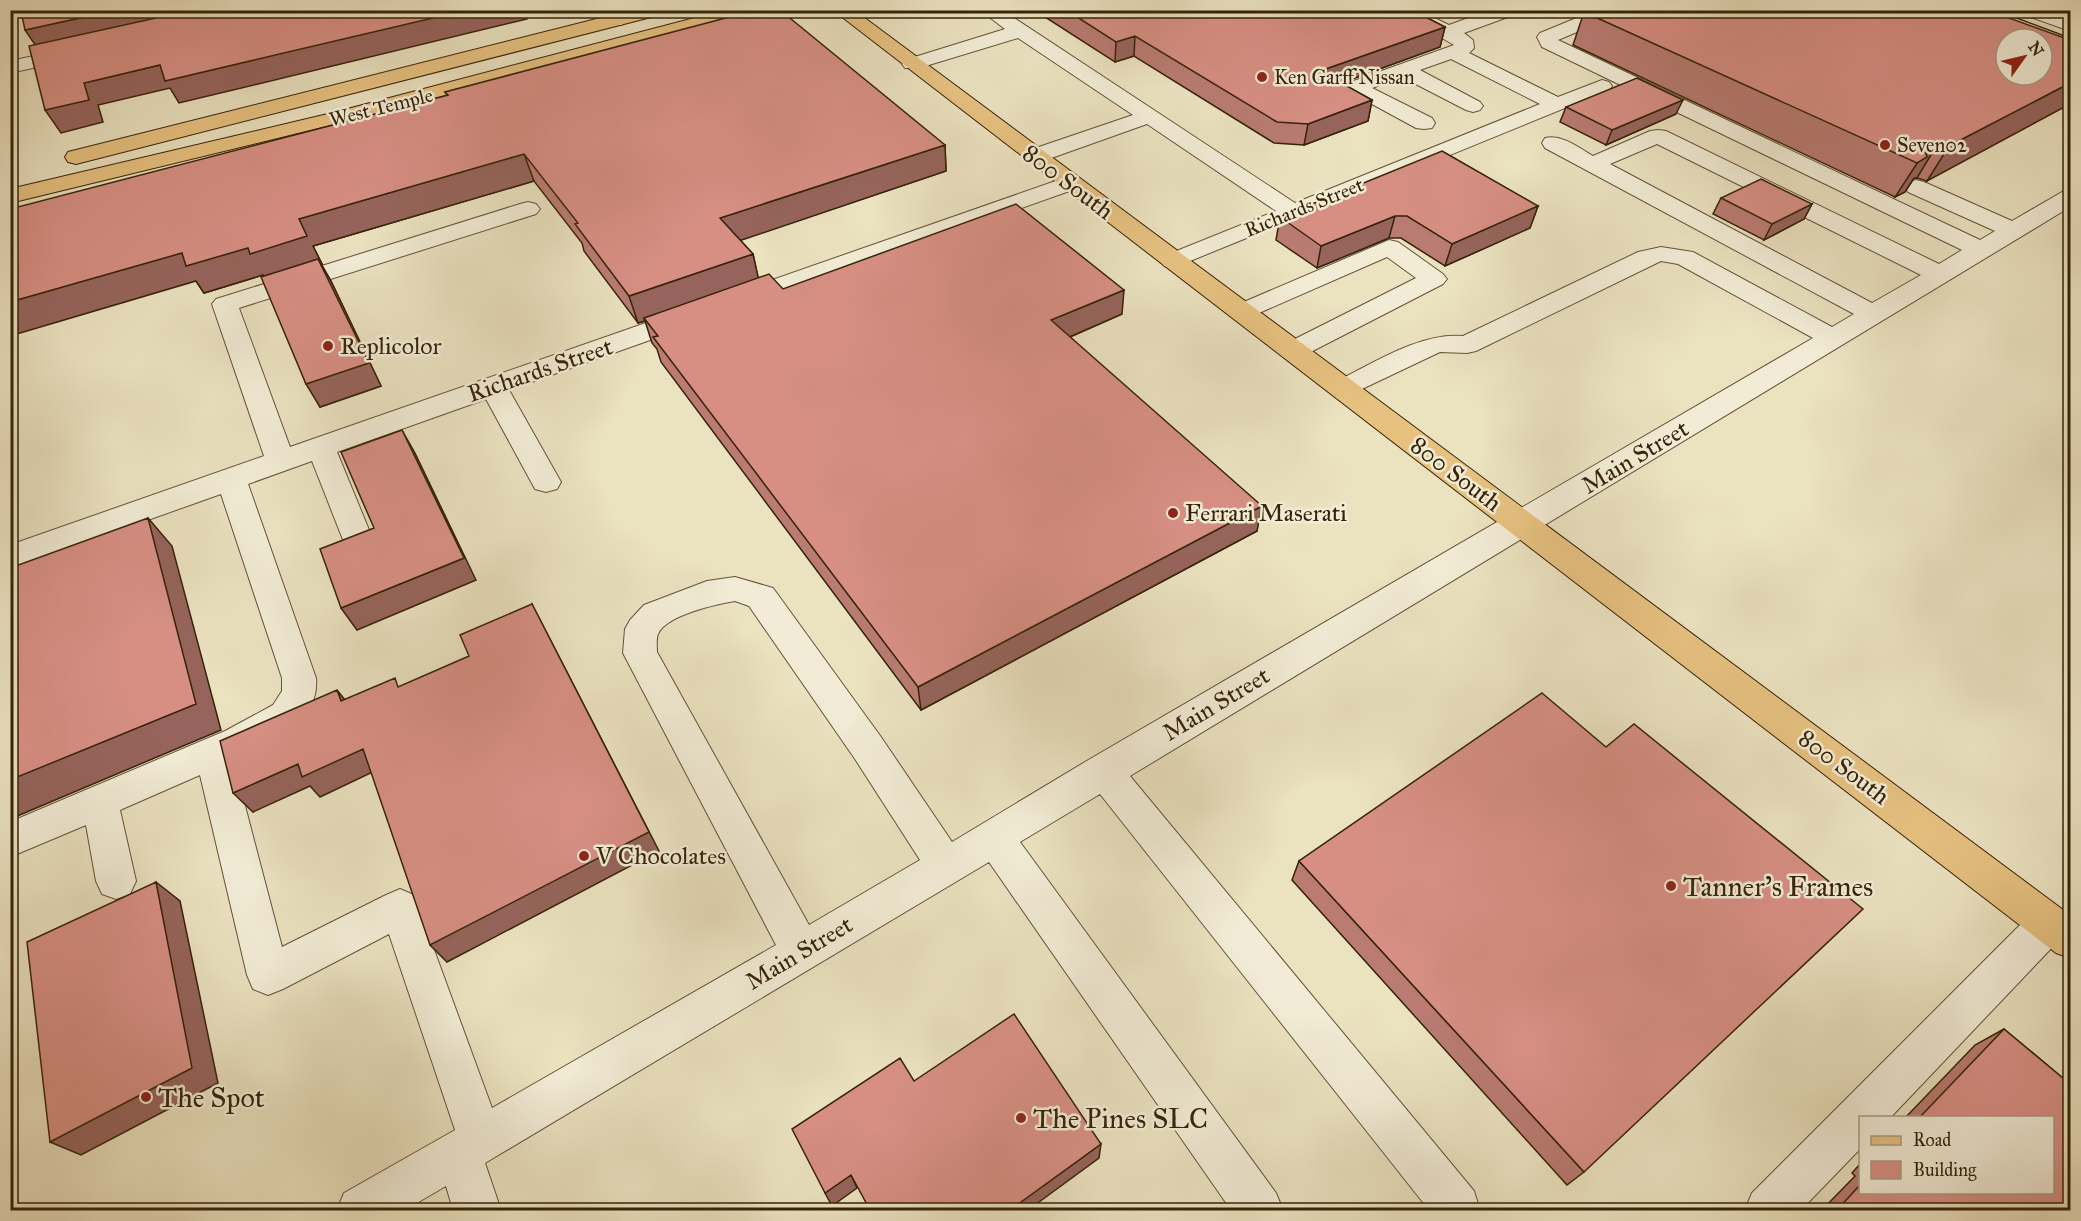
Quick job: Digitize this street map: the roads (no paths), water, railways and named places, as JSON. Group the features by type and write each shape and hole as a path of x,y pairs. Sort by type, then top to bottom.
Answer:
{"main road":[{"name":"West Temple","path":"60,161 610,16 656,10"},
{"name":"West Temple","path":"10,196 336,118 749,10"},
{"name":"800 South","path":"842,10 2060,931"}],"street":[{"path":"989,10 1293,212"},
{"path":"1448,32 1509,10"},
{"path":"1613,10 1547,37 1549,43 1981,250"},
{"path":"1405,11 1463,40 1464,48 1454,54 1355,87 1424,123"},
{"path":"2032,11 2070,25"},
{"path":"912,64 1020,32"},
{"path":"10,68 91,49"},
{"path":"1454,54 1557,104"},
{"path":"1404,70 1473,106"},
{"name":"Richards Street","path":"1173,261 1602,86"},
{"path":"1035,156 1147,117"},
{"path":"1592,164 1659,136 1941,275"},
{"path":"1553,143 1875,315"},
{"name":"Richards Street","path":"10,558 1070,183"},
{"path":"1916,187 2015,231"},
{"name":"Main Street","path":"361,1210 802,952 1103,771 1875,315 2070,196"},
{"path":"280,462 225,304 528,209"},
{"path":"1241,312 1389,246 1434,279 1292,351"},
{"path":"1343,389 1434,345 1448,343 1467,345 1647,257 1661,254 1684,257 1834,339"},
{"path":"493,386 546,482"},
{"path":"321,447 358,542"},
{"path":"10,840 213,753 286,715 300,693 299,678 231,479"},
{"path":"802,952 640,654 642,629 656,614 707,593 735,589 761,597 868,748 945,865"},
{"path":"213,753 268,975 400,908 470,1147 477,1210"},
{"path":"1103,771 1457,1208"},
{"path":"100,802 116,881"},
{"path":"994,837 1260,1210"},
{"path":"1867,1116 2060,931"},
{"path":"1769,1210 1859,1124"}],"tram line":[{"path":"1995,10 2070,38"}],"place":[{"name":"Ken Garff Nissan","path":"1262,77"},
{"name":"Seven02","path":"1885,145"},
{"name":"Replicolor","path":"328,346"},
{"name":"Ferrari Maserati","path":"1173,513"},
{"name":"V Chocolates","path":"584,856"},
{"name":"Tanner's Frames","path":"1671,886"},
{"name":"The Spot","path":"146,1097"},
{"name":"The Pines SLC","path":"1021,1118"}]}
